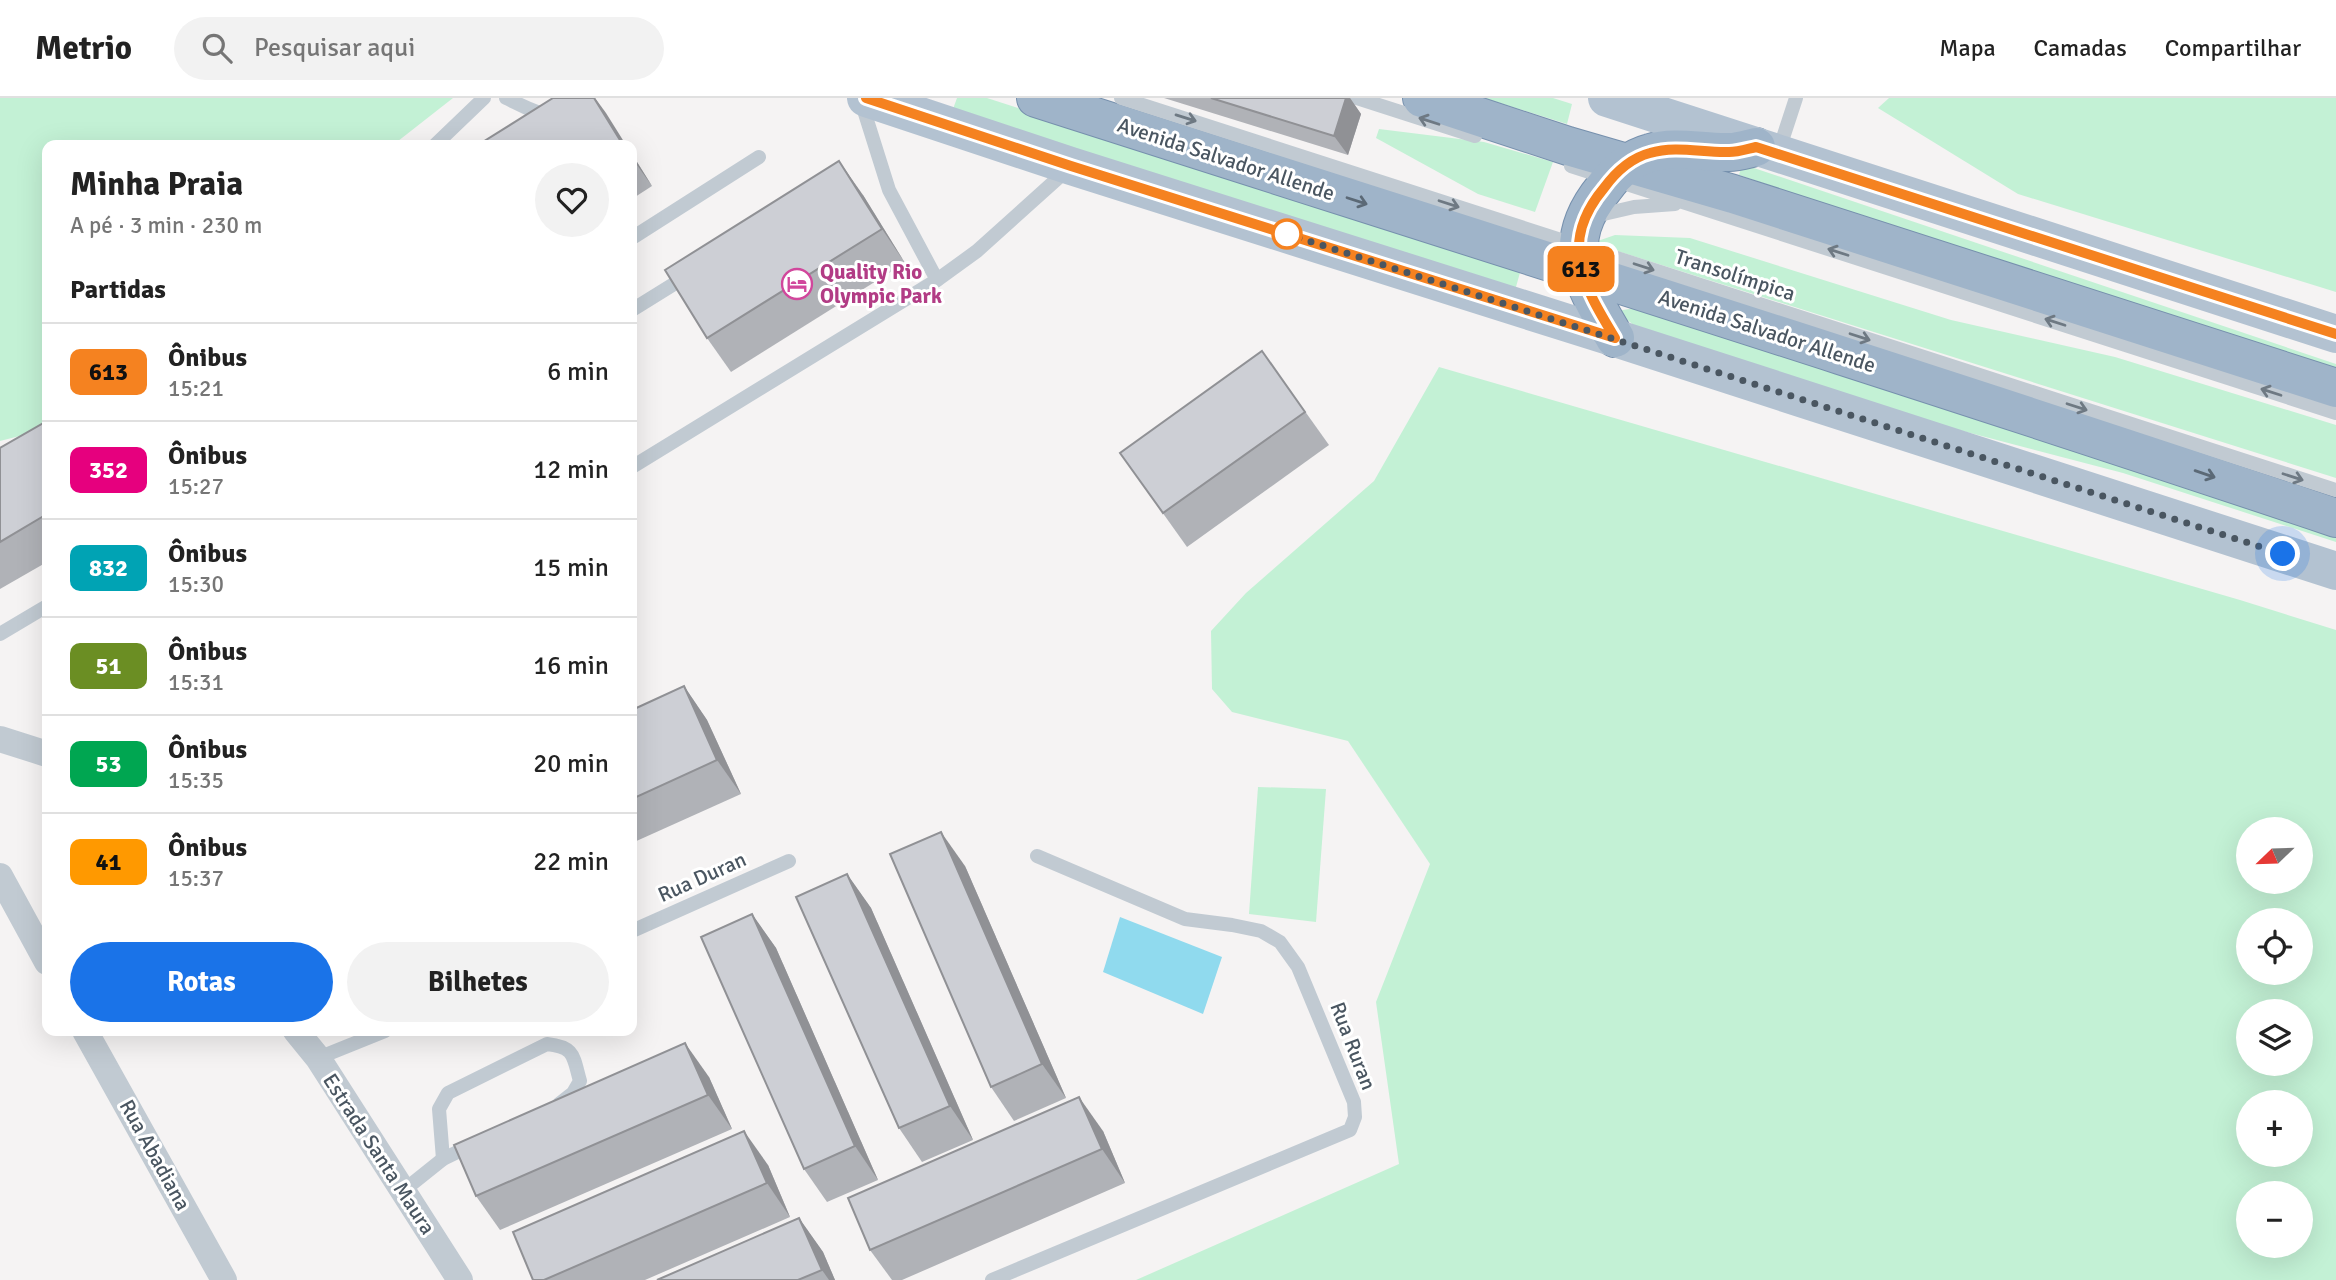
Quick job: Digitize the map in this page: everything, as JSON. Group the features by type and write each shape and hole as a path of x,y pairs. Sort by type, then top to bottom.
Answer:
{"highway":[{"name":"Avenida Salvador Allende","path":"1036,98 1581,246 2336,518"},
{"path":"1422,98 1568,146 1620,171 2336,387"},
{"path":"1615,338 1586,288 1581,246 1592,202 1620,171 1648,153 1674,149 1767,151"}],"main road":[{"path":"863,98 2336,571"},
{"path":"1607,98 1648,105 1767,151 2336,334"}],"street":[{"path":"0,738 42,752"},
{"path":"0,876 42,953"},
{"name":"Rua Abadiana","path":"88,1036 224,1280"},
{"name":"Estrada Santa Maura","path":"300,1036 318,1058 460,1280"}],"lane":[{"path":"440,140 484,98"},
{"path":"506,98 546,117 560,116 571,111 579,98"},
{"path":"863,98 889,190 937,280"},
{"name":"Transolímpica","path":"1121,98 2336,490"},
{"path":"1357,98 1486,139"},
{"path":"1767,151 1796,98"},
{"path":"637,236 759,157"},
{"path":"1563,163 1620,171 1683,203 2336,413"},
{"path":"637,464 937,280 977,251 1071,166"},
{"path":"1581,246 1634,207 1683,203"},
{"path":"637,307 698,270"},
{"path":"0,634 42,609"},
{"name":"Rua Ruran","path":"992,1280 1350,1130 1354,1117 1354,1102 1298,967 1280,942 1261,931 1185,919 1037,856"},
{"name":"Rua Duran","path":"637,928 789,861"},
{"path":"318,1058 373,1036"},
{"path":"443,1159 439,1108 448,1093 547,1044 564,1046 572,1052 580,1081 573,1093 546,1111"},
{"path":"402,1191 443,1159 488,1138"}],"green space":[{"path":"0,98 453,98 399,140 42,140 42,430 0,441"},
{"path":"957,98 987,98 1521,269 1514,294 953,109"},
{"path":"1484,98 1553,98 1572,104 1567,124"},
{"path":"1889,98 2336,98 2336,292 2018,194 1878,108"},
{"path":"1379,129 1484,142 1553,162 1535,212 1478,194 1376,138"},
{"path":"1742,164 2336,364 2336,374 1739,175"},
{"path":"1615,235 1690,238 1951,320 2115,357 2336,425 2336,478 1592,243"},
{"path":"1635,308 2336,532 2336,542 2123,473 1936,424 1644,334 1617,311"},
{"path":"1439,367 2336,630 2336,1280 1136,1280 1399,1164 1376,1002 1430,864 1348,741 1232,712 1212,689 1211,631 1246,593 1374,481"},
{"path":"1258,787 1326,789 1316,922 1249,914"}],"water":[{"path":"1120,917 1222,957 1203,1014 1103,972"}],"building":[{"path":"553,98 594,98 620,140 486,140"},
{"path":"1211,98 1346,98 1334,136"},
{"path":"839,161 882,229 707,338 665,270"},
{"path":"1262,351 1305,412 1163,513 1120,453"},
{"path":"42,424 42,517 0,542 0,448"},
{"path":"684,686 717,760 637,797 637,708"},
{"path":"941,832 1042,1064 991,1087 890,854"},
{"path":"847,874 950,1106 899,1128 796,897"},
{"path":"752,914 855,1146 804,1169 701,937"},
{"path":"685,1043 708,1095 476,1196 454,1145"},
{"path":"1079,1097 1102,1149 870,1250 848,1198"},
{"path":"744,1131 767,1183 544,1280 533,1280 513,1232"},
{"path":"799,1218 822,1270 798,1280 657,1280"}],"bus line":[{"name":"613","path":"866,98 1071,166 1615,338 1586,288 1581,271 1580,230 1592,202 1610,179 1630,162 1648,153 1674,149 1731,152 1756,147 2336,334"}],"place":[{"name":"Quality Rio Olympic Park","path":"797,284"}],"route":[{"path":"1287,234 2283,554"}]}
